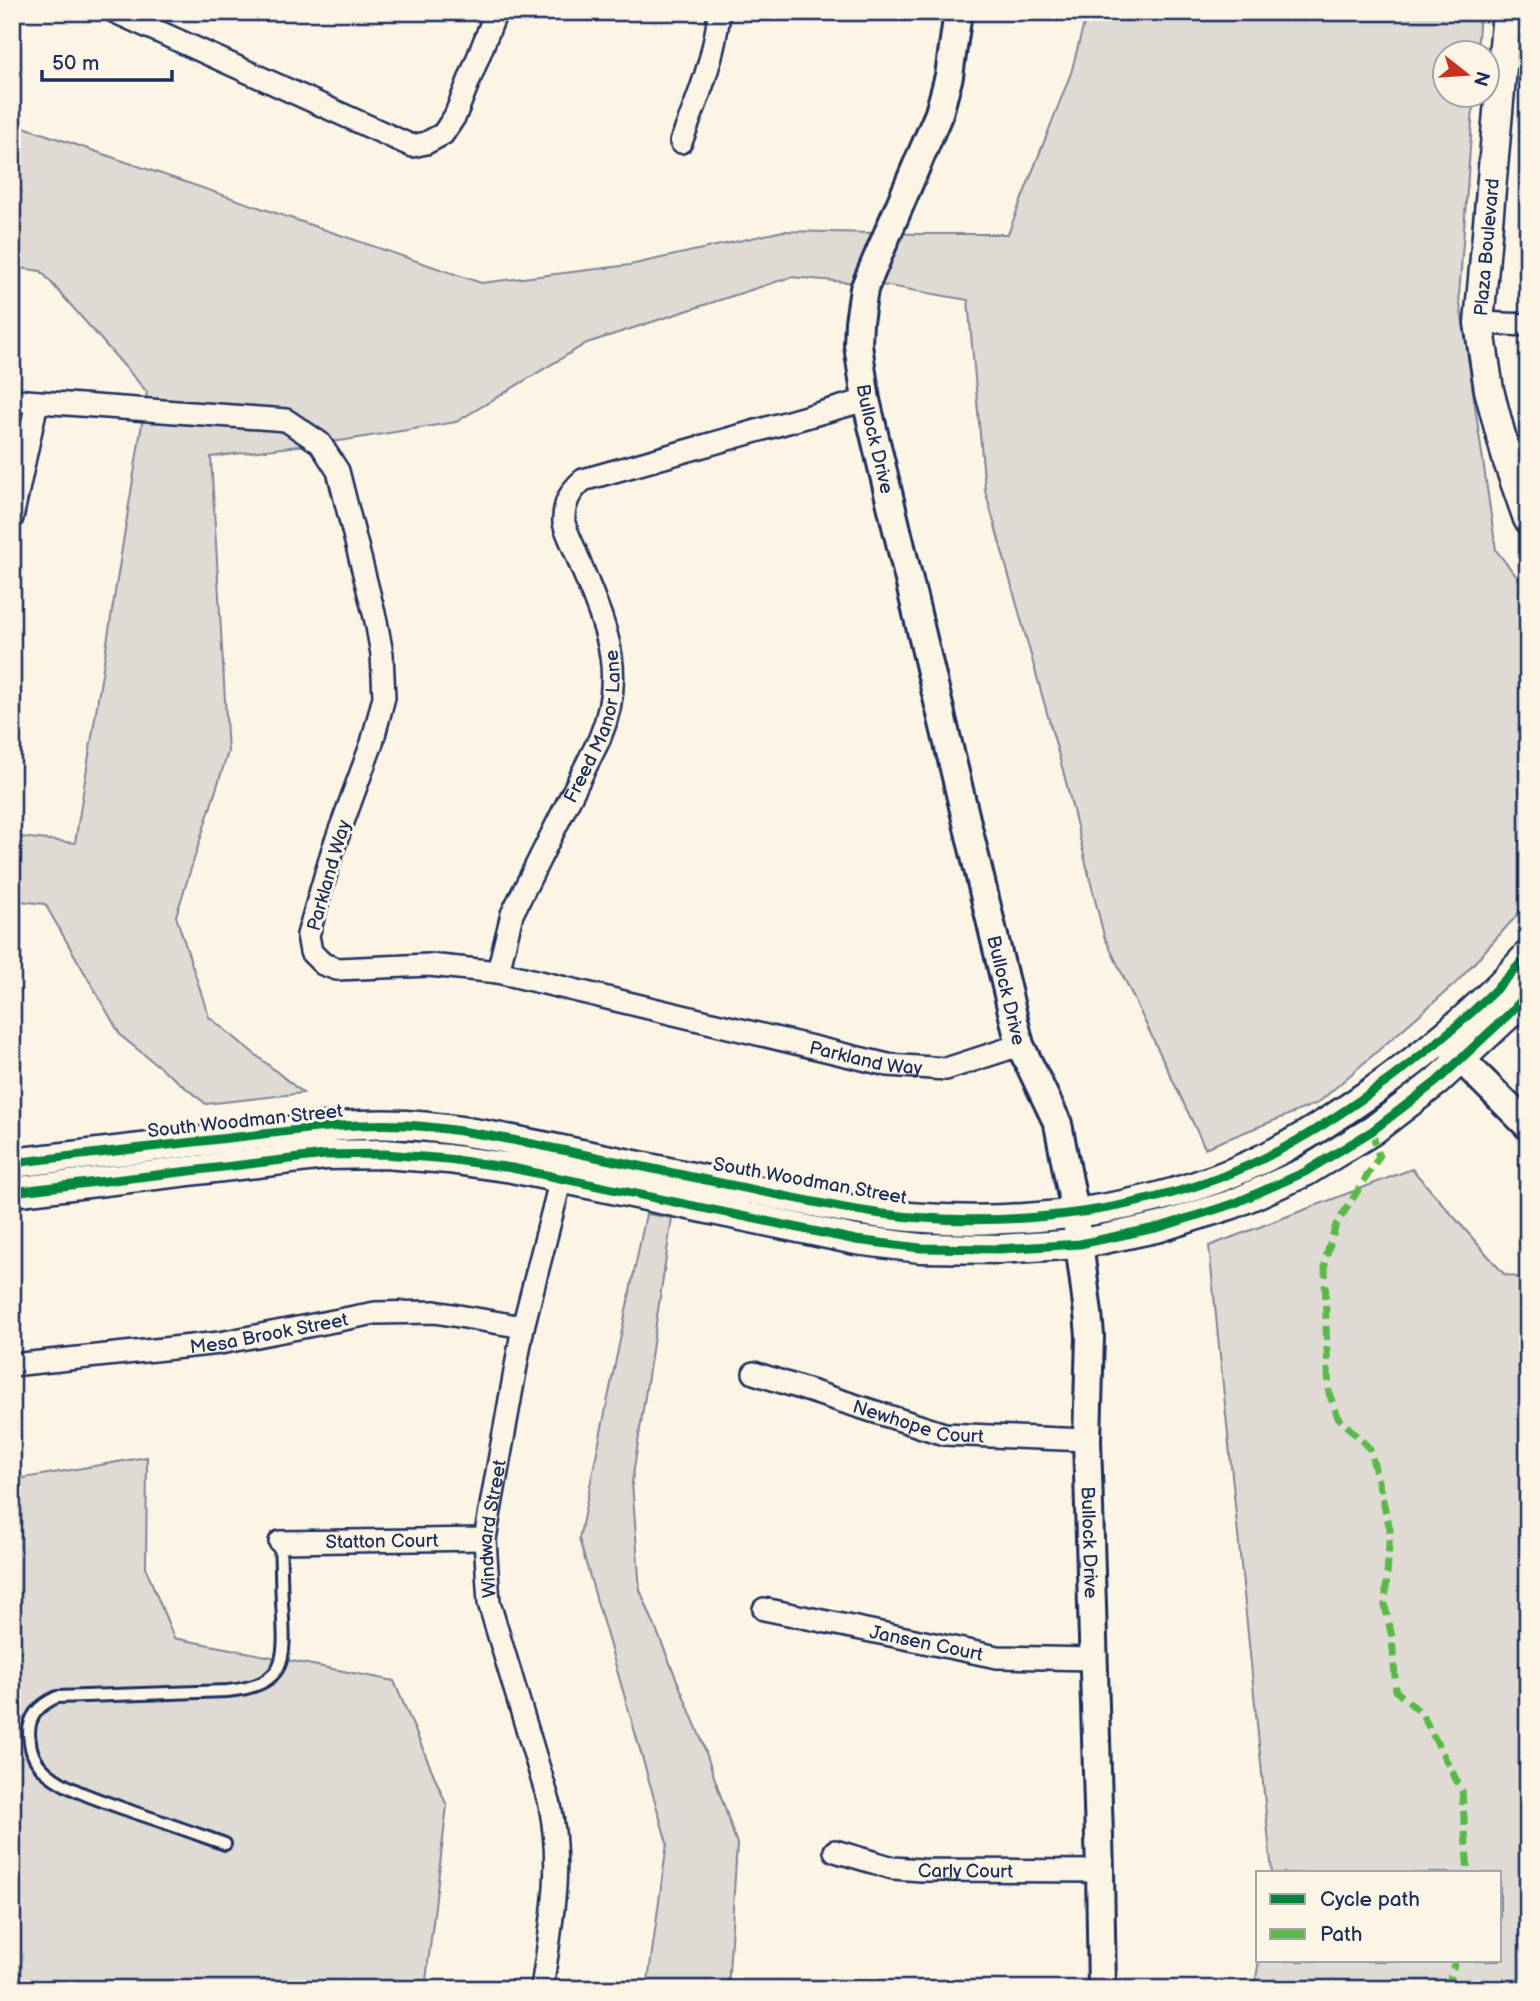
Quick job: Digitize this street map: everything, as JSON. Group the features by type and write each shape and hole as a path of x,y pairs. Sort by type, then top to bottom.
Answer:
{"main road":[{"name":"Plaza Boulevard","path":"1507,12 1479,323 1489,390 1507,459 1528,519"},
{"name":"South Woodman Street","path":"12,1192 337,1155 384,1154 512,1168 564,1164 926,1219 1010,1219 1075,1212 1145,1201 1217,1179 1278,1151 1326,1123 1445,1037 1506,980 1528,955"},
{"name":"South Woodman Street","path":"12,1163 331,1126 403,1125 473,1133 564,1164 856,1240 907,1247 999,1250 1080,1244 1160,1227 1233,1204 1305,1172 1372,1131 1436,1082 1462,1060 1528,993"}],"street":[{"path":"115,12 412,146 426,143 443,134 455,116 496,12"},
{"path":"681,142 699,94 719,12"},
{"name":"Bullock Drive","path":"958,12 949,76 939,113 864,289 858,345 866,400 1020,1045 1058,1124 1080,1244 1090,1336 1087,1440 1102,1989"},
{"path":"1479,323 1528,325"},
{"name":"Parkland Way","path":"12,400 286,420 320,443 338,471 376,621 382,654 384,697 372,743 333,849 308,935 311,952 323,964 337,969 429,965 499,972 888,1065 946,1069 1020,1045"},
{"name":"Freed Manor Lane","path":"499,972 512,914 599,740 612,694 613,664 607,634 564,523 569,494 583,480 866,400"},
{"path":"12,518 37,402"},
{"path":"1445,1037 1462,1060 1528,1126"},
{"name":"Windward Street","path":"542,1989 557,1874 555,1827 489,1603 485,1539 523,1327 564,1164"},
{"name":"Mesa Brook Street","path":"12,1365 220,1343 375,1313 435,1312 523,1327"},
{"name":"Newhope Court","path":"754,1373 944,1434 1087,1440"},
{"name":"Statton Court","path":"280,1542 485,1539"},
{"name":"Jansen Court","path":"764,1609 997,1657 1094,1660"},
{"name":"Carly Court","path":"835,1850 893,1868 1100,1871"}],"lane":[{"path":"225,1844 90,1796 54,1778 43,1770 33,1757 29,1727 33,1713 57,1697 227,1691 250,1688 266,1681 274,1674 284,1651 280,1542"}],"shaded area":[{"path":"1087,12 1480,12 1478,38 1432,38 1432,108 1473,108 1459,296 1496,550 1528,591 1528,903 1457,982 1318,1103 1205,1148 1104,936 1064,774 985,490 968,300 889,286 791,277 587,343 456,422 346,440 211,457 228,752 176,916 209,1017 303,1093 206,1104 121,1036 45,904 12,900 12,836 75,843 147,392 41,271 12,267 12,123 481,283 630,265 783,231 1008,234 1071,73"},
{"path":"1412,1169 1504,1274 1528,1280 1528,1989 1254,1989 1259,1962 1502,1962 1502,1871 1272,1871 1209,1246"},
{"path":"646,1214 672,1218 632,1482 640,1590 702,1741 737,1844 728,1989 647,1989 667,1843 579,1539"},
{"path":"147,1457 146,1569 174,1638 394,1681 447,1806 425,1989 12,1989 12,1480"}],"marked path":[{"path":"1372,1131 1379,1157 1336,1225 1325,1260 1329,1393 1338,1417 1370,1449 1390,1529 1385,1606 1392,1637 1396,1691 1422,1714 1462,1791 1468,1871"},
{"path":"1447,1989 1455,1962"}],"cycle path":[{"path":"12,1163 321,1128 406,1125 494,1136 850,1209 895,1215 988,1220 1082,1212 1173,1193 1216,1179 1262,1159 1306,1135 1370,1094 1427,1051 1480,1005 1528,955"},
{"path":"12,1192 325,1155 384,1154 512,1168 856,1240 920,1248 999,1249 1080,1244 1160,1227 1233,1204 1305,1172 1372,1131 1436,1082 1528,993"}]}
